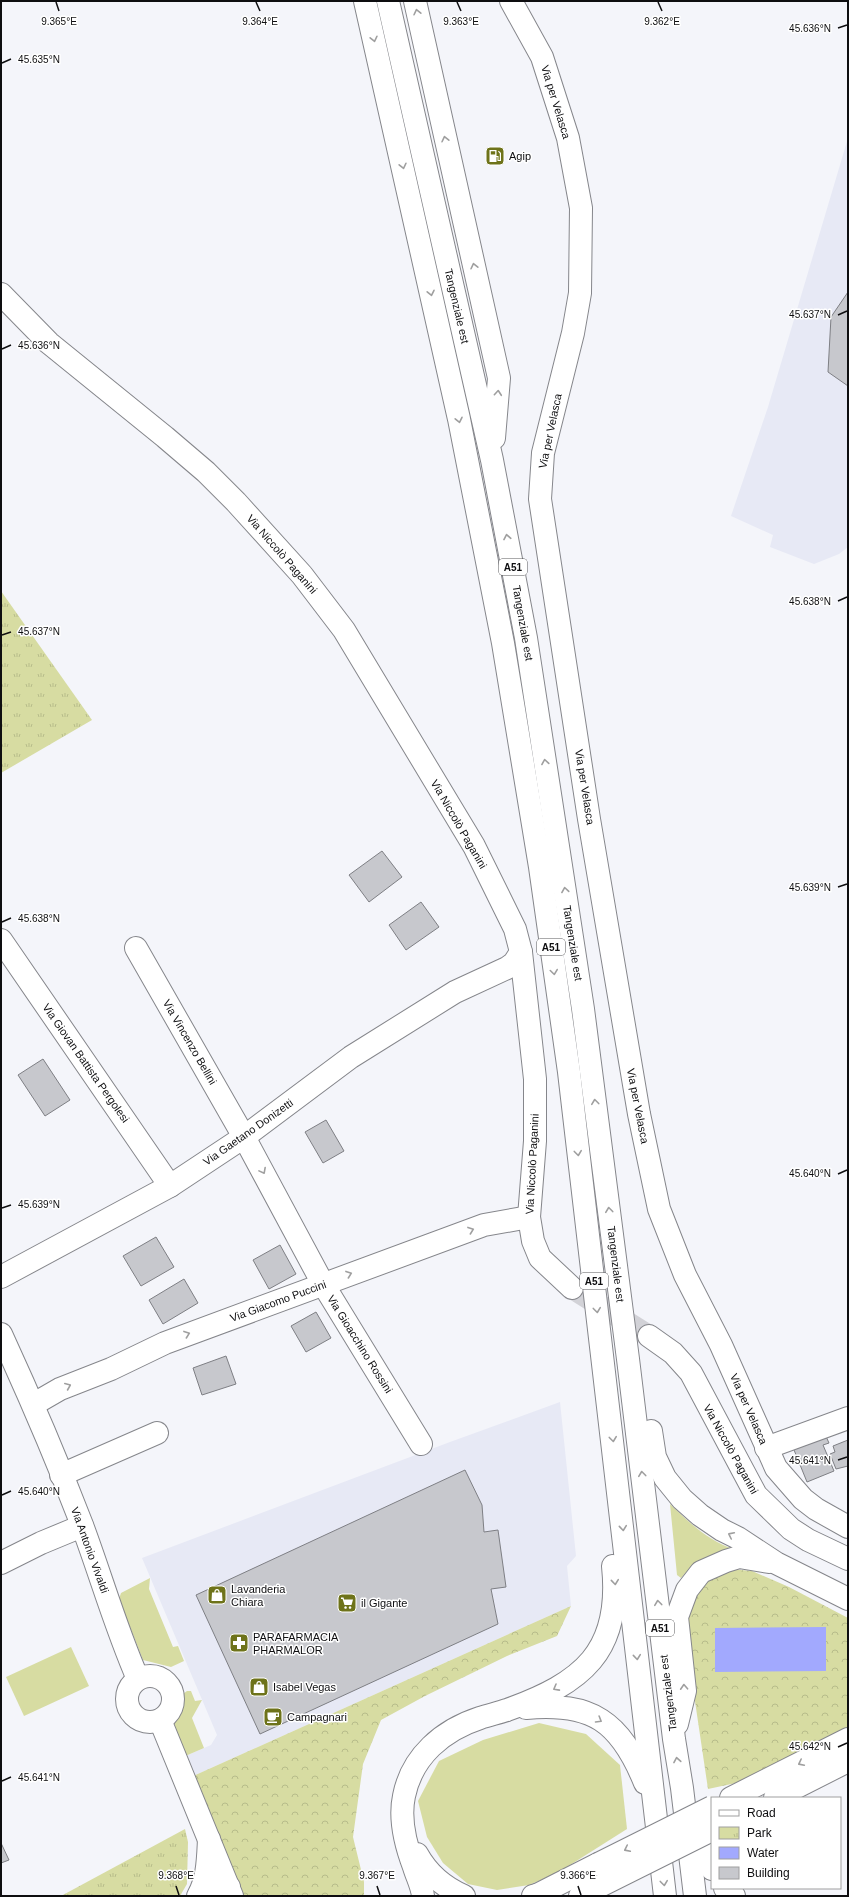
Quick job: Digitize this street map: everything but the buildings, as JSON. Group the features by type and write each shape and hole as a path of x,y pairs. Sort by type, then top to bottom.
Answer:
{"main road":[{"name":"Tangenziale est","path":"365,1 459,419 503,643 540,867 569,1072 619,1489 665,1896"},
{"name":"Tangenziale est","path":"388,1 492,460 526,638 583,1009 695,1896"},
{"path":"415,1 499,378 492,460"},
{"name":"Via per Velasca","path":"511,1 542,57 568,138 581,208 580,293 573,333 543,453 540,499 589,819 639,1114 659,1209 685,1275 721,1345 776,1468 803,1498 816,1509 848,1527"},
{"name":"Via Niccolò Paganini","path":"1,294 49,343 165,436 206,472 236,502 302,575 344,630 474,846 515,929 530,1025 535,1079 535,1114 529,1217 533,1241 540,1258 572,1288"},
{"name":"Via Giovan Battista Pergolesi","path":"1,940 170,1186"},
{"name":"Via Vincenzo Bellini","path":"136,948 244,1137"},
{"name":"Via Gaetano Donizetti","path":"1,1277 170,1186 244,1137 351,1057 455,992 488,976 506,964 520,962"},
{"name":"Via Gioacchino Rossini","path":"244,1137 323,1284 422,1444"},
{"name":"Via Giacomo Puccini","path":"34,1404 60,1389 111,1369 166,1342 484,1225 529,1217"},
{"name":"Via Antonio Vivaldi","path":"1,1334 34,1404 82,1526 106,1597 138,1680"},
{"name":"Via Niccolò Paganini","path":"649,1336 673,1353 691,1374 756,1495 791,1529 808,1540 848,1559"},
{"path":"628,1359 646,1397 655,1457 665,1478 682,1499 700,1515 722,1530 738,1538 776,1563 848,1599"},
{"path":"766,1448 848,1418"},
{"path":"61,1475 157,1433"},
{"path":"423,1896 405,1832 404,1797 412,1773 424,1752 436,1741 465,1724 506,1710 548,1692 578,1674 592,1660 605,1640 613,1616 615,1589 608,1518 619,1489"},
{"path":"1,1563 41,1543 82,1526"},
{"path":"674,1739 685,1691 677,1617 687,1590 701,1572 731,1559 739,1557 776,1563"},
{"path":"153,1676 160,1678 171,1690 173,1697 170,1710 160,1720 145,1722 138,1720 128,1709 127,1696 132,1684 138,1680 153,1676"},
{"path":"506,1710 548,1706 562,1707 589,1714 607,1725 629,1748 654,1806"},
{"path":"160,1720 209,1839 229,1893 199,1895 208,1864 209,1839"},
{"path":"738,1794 848,1739"},
{"path":"777,1797 848,1761"},
{"path":"682,1788 704,1854 711,1867"},
{"path":"535,1896 711,1808"},
{"path":"589,1891 711,1830"},
{"path":"405,1832 420,1861 434,1878 464,1896"},
{"path":"726,1889 734,1896"}],"shaded area":[{"path":"848,138 848,547 839,554 814,564 770,547 773,535 731,516 768,407"},
{"path":"560,1402 576,1556 567,1566 571,1606 191,1777 183,1757 211,1745 217,1735 142,1558"}],"green space":[{"path":"1,591 92,720 1,773"},
{"path":"670,1504 707,1536 735,1550 711,1555 699,1561 681,1578 677,1575"},
{"path":"730,1569 752,1571 789,1587 848,1618 848,1730 750,1780 708,1789 684,1627 701,1584"},
{"path":"150,1578 149,1589 173,1647 178,1646 184,1661 171,1667 143,1660 119,1599 121,1593"},
{"path":"571,1606 557,1636 507,1656 425,1696 381,1720 363,1764 353,1837 364,1882 364,1896 242,1896 191,1777"},
{"path":"71,1647 89,1686 24,1716 6,1677"},
{"path":"187,1691 191,1691 195,1701 202,1700 192,1718 204,1748 183,1757 169,1721 179,1700"},
{"path":"539,1723 586,1734 620,1765 627,1829 559,1872 529,1885 497,1890 468,1884 443,1863 427,1837 418,1801 439,1761 483,1740"},
{"path":"185,1829 188,1842 187,1884 180,1896 61,1896"}],"water":[{"path":"826,1627 826,1671 715,1672 715,1628"}],"tunnel":[{"path":"572,1288 649,1336"}],"place":[{"name":"Agip","path":"495,156"},
{"name":"Lavanderia Chiara","path":"217,1595"},
{"name":"il Gigante","path":"347,1603"},
{"name":"PARAFARMACIA PHARMALOR","path":"239,1643"},
{"name":"Isabel Vegas","path":"259,1687"},
{"name":"Campagnari","path":"273,1717"}]}
